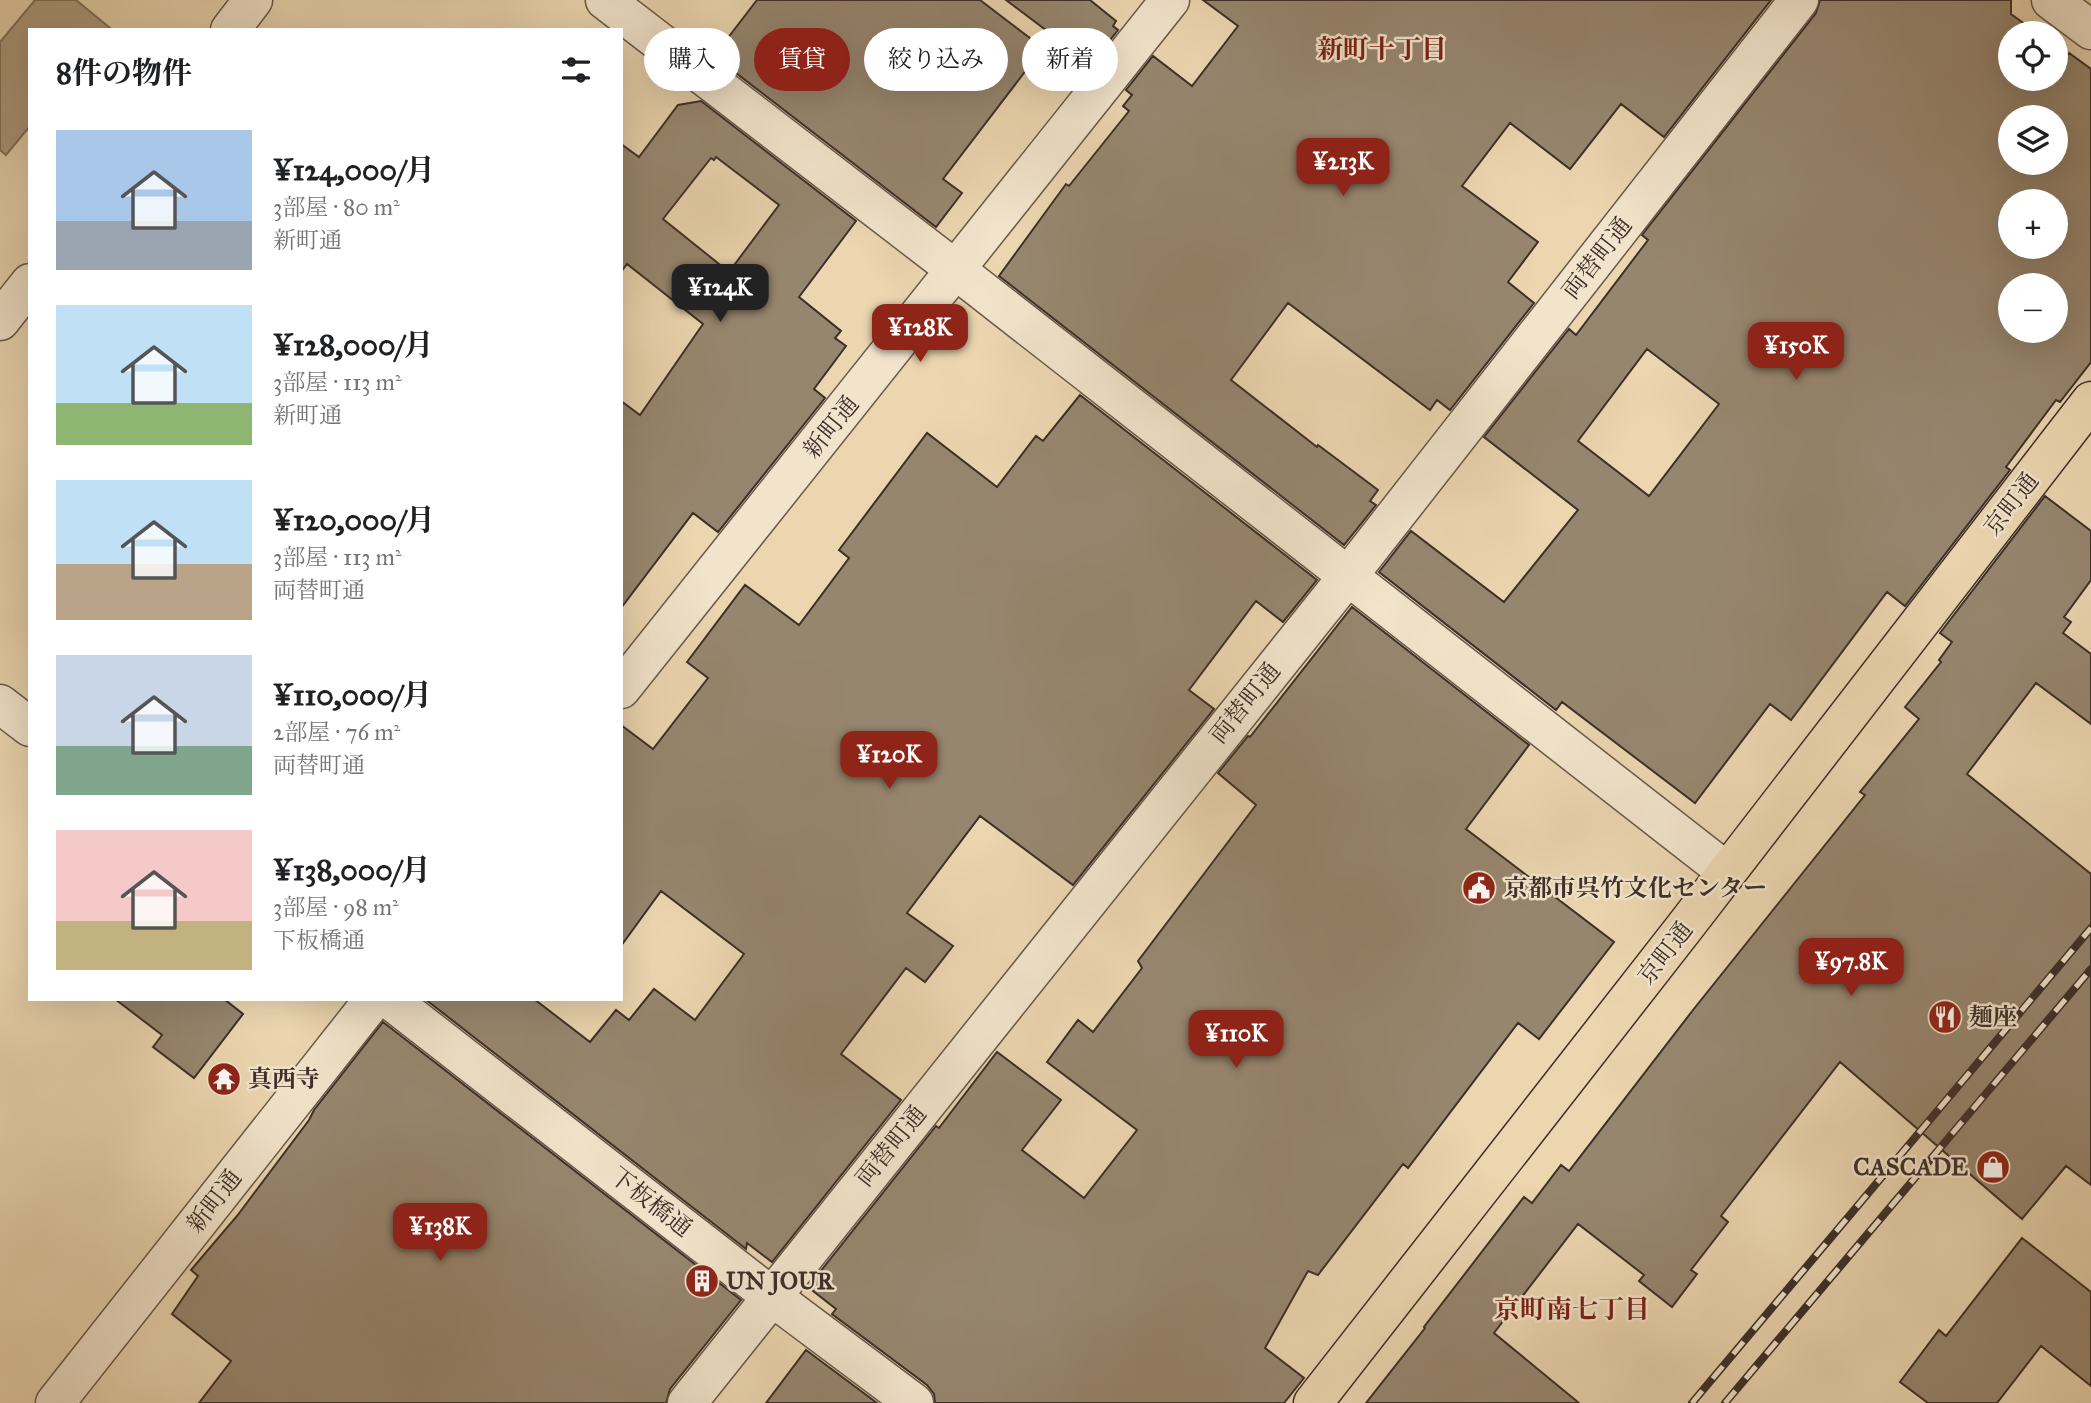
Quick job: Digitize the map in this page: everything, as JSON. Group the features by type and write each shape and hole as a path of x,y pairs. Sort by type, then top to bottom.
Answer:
{"main road":[{"name":"京町通","path":"1313,1403 2091,401"}],"street":[{"path":"232,28 253,0"},
{"path":"605,0 956,270 1727,872"},
{"name":"新町通","path":"623,686 1170,0"},
{"name":"両替町通","path":"687,1403 1348,576 1799,0"},
{"path":"2051,0 2091,30"},
{"path":"0,321 28,286"},
{"path":"0,704 28,725"},
{"name":"新町通","path":"55,1403 372,1001"},
{"name":"下板橋通","path":"392,1001 771,1296 914,1403"}],"shaded area":[{"path":"35,0 76,0 110,28 28,28 28,128 6,155 0,150 0,42"}],"building":[{"path":"757,0 980,0 1022,32 1022,76 943,179 962,193 936,227 759,91 850,91 850,28 754,28 754,87 740,76 740,28 736,28"},
{"path":"1006,0 1090,0 1116,21 1113,26 1116,28 1043,28"},
{"path":"1203,0 1771,0 1664,137 1621,104 1570,169 1510,123 1462,186 1538,242 1508,282 1534,303 1450,410 1437,400 1430,410 1288,303 1231,380 1317,447 1318,445 1378,490 1370,501 1376,505 1344,545 999,276 1066,184 1069,186 1129,111 1123,106 1132,95 1126,90 1153,56 1192,86 1238,26"},
{"path":"1820,0 2011,0 2011,14 2021,21 1998,21 1998,91 2068,91 2069,53 2091,69 2091,362 2060,402 2056,400 2006,467 2010,470 1905,606 1887,592 1791,720 1770,704 1695,803 1562,702 1556,710 1379,572 1411,531 1504,602 1578,510 1484,437 1569,329 1576,335 1648,240 1642,235 1816,13","holes":["1647,349 1719,404 1649,496 1578,441"]},
{"path":"701,101 856,221 799,297 841,331 835,338 846,346 814,389 825,398 718,532 693,513 623,605 623,402 640,415 703,324 627,264 623,269 623,145 639,157 678,105","holes":["716,157 779,205 729,272 663,219 711,158 714,160"]},
{"path":"1080,395 1317,580 1283,622 1256,601 1189,690 1214,709 1073,885 980,816 907,913 953,946 925,982 906,968 841,1054 901,1100 772,1262 747,1243 746,1249 428,1001 537,1001 590,1042 616,1010 629,1020 654,989 695,1020 744,954 661,891 623,943 623,726 653,749 708,678 687,662 745,585 799,625 849,558 839,550 927,433 997,487 1036,436 1043,441"},
{"path":"2045,496 2091,531 2091,580 2064,617 2071,622 2063,633 2091,654 2091,724 2036,683 1967,774 2091,874 2091,1185 2066,1166 2022,1219 1840,1062 1721,1216 1728,1222 1691,1270 1697,1274 1672,1307 1639,1281 1644,1275 1578,1224 1494,1333 1579,1403 1366,1403 1524,1197 1532,1203 1561,1165 1569,1171 1693,1010 1865,795 1860,792 1919,719 1905,707 1941,662 1939,660 1952,642 1940,633"},
{"path":"1352,607 1529,745 1466,829 1614,942 1539,1039 1518,1023 1408,1168 1403,1164 1318,1275 1308,1271 1265,1348 1304,1378 1284,1403 935,1403 934,1394 927,1385 832,1314 836,1309 808,1287 936,1126 939,1128 997,1052 1061,1100 1022,1150 1084,1198 1137,1130 1047,1062 1078,1020 1093,1032 1142,968 1138,961 1256,805 1218,773 1248,736 1250,737"},
{"path":"118,1001 227,1001 243,1014 194,1078 153,1047 162,1035"},
{"path":"383,1022 741,1300 670,1389 666,1403 199,1403 231,1361 172,1314 198,1276 191,1270 237,1216 314,1110"},
{"path":"2022,1238 2091,1292 2091,1386 2041,1346 1997,1403 1928,1403 1900,1382 1939,1330 1946,1336"},
{"path":"806,1350 877,1403 766,1403"}],"railway":[{"path":"1692,1403 2091,928"},
{"path":"1725,1403 2091,969"}],"place":[{"name":"京都市呉竹文化センター","path":"1479,888"},
{"name":"麺座","path":"1945,1017"},
{"name":"真西寺","path":"224,1079"},
{"name":"CASCADE","path":"1993,1167"},
{"name":"UN JOUR","path":"702,1281"}],"district":[{"name":"新町十丁目","path":"1382,49"},
{"name":"京町南七丁目","path":"1572,1309"}]}
